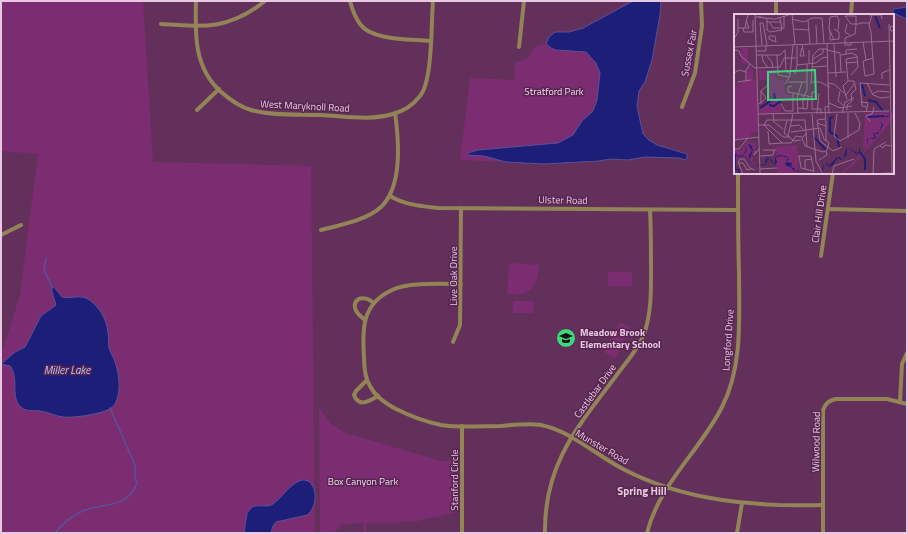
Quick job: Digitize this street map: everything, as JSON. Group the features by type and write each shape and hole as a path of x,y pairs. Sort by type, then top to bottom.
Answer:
{"street":[{"name":"West Maryknoll Road","path":"196,1 196,26 199,57 203,68 219,89 240,106 265,113 370,117 395,113 411,106 424,90 429,62 433,1"},
{"path":"161,24 196,26 223,24 257,8 265,1"},
{"path":"350,1 359,24 364,29 390,37 430,41"},
{"path":"519,47 524,1"},
{"name":"Sussex Fair","path":"682,106 695,73 702,26 701,1"},
{"path":"776,1 776,14"},
{"path":"851,14 852,1"},
{"path":"197,110 219,89"},
{"path":"321,230 349,223 369,215 381,207 390,196 396,173 397,157 398,134 395,113"},
{"name":"Longford Drive","path":"647,533 649,523 667,487 722,407 734,375 738,336 738,174"},
{"name":"Clair Hill Drive","path":"821,256 833,174"},
{"name":"Ulster Road","path":"390,196 396,200 410,204 438,208 527,207 650,210 738,210"},
{"name":"Live Oak Drive","path":"453,342 460,326 462,284 461,208"},
{"path":"828,209 907,211"},
{"name":"Castlebar Drive","path":"544,533 544,518 549,486 555,469 572,438 636,349 644,335 651,303 650,210"},
{"path":"1,235 21,225"},
{"name":"Munster Road","path":"462,284 401,286 387,293 374,303 364,319 362,334 367,380 380,399 395,408 440,425 540,425 554,429 572,438 621,468 667,487 702,497 776,506 823,505"},
{"path":"364,319 359,316 355,310 354,305 356,301 368,298 374,303"},
{"path":"907,353 902,364 900,402 907,404"},
{"path":"367,380 356,391 354,395 356,400 360,403 365,403 378,396"},
{"name":"Wilwood Road","path":"823,533 823,410 826,403 830,400 836,399 887,399 900,402"},
{"name":"Stanford Circle","path":"462,426 462,533"},
{"path":"737,533 742,503"}],"green space":[{"path":"1,1 143,1 153,162 311,166 315,533 1,533 1,355 20,295 38,154 1,151"},
{"name":"Stratford Park","path":"546,44 560,50 586,52 590,56 600,71 597,101 593,111 582,121 573,135 558,143 478,150 468,153 470,155 484,156 506,162 460,160 470,78 514,80 515,62 528,58 534,47"},
{"path":"512,263 539,265 537,279 531,289 527,292 515,295 507,294 509,266"},
{"path":"608,272 632,272 632,286 608,286"},
{"path":"513,301 533,301 533,313 513,313"},
{"path":"620,322 631,328 615,358 604,352"},
{"name":"Box Canyon Park","path":"319,407 330,423 345,433 441,461 454,461 454,513 413,522 366,523 366,533 364,533 363,523 343,524 333,533 320,533"}],"water":[{"path":"633,1 661,1 652,60 645,82 639,91 637,106 643,134 657,145 687,154 686,160 679,158 645,157 628,160 610,159 544,164 506,162 484,156 468,155 468,153 478,150 558,143 573,135 582,121 593,111 597,100 600,73 596,63 586,52 556,50 551,48 546,44 549,37 555,32 569,32 583,28"},
{"path":"907,7 907,19 893,13 893,9"},
{"name":"Miller Lake","path":"52,287 54,287 62,297 86,298 98,308 106,322 109,348 116,364 119,387 115,404 99,413 75,417 63,417 22,408 16,399 13,371 10,366 1,364 15,352 25,347 41,316 56,305"},
{"path":"302,480 311,484 314,488 315,494 314,506 307,515 276,522 271,533 244,533 247,513 252,507 268,506 273,504 290,487"}],"waterway":[{"path":"46,258 44,270 52,287"},
{"path":"55,533 68,520 80,512 122,501 128,497 137,483 135,477 135,465 110,408"}],"place":[{"name":"Meadow Brook Elementary School","path":"566,338"}],"district":[{"name":"Spring Hill","path":"642,491"}]}
